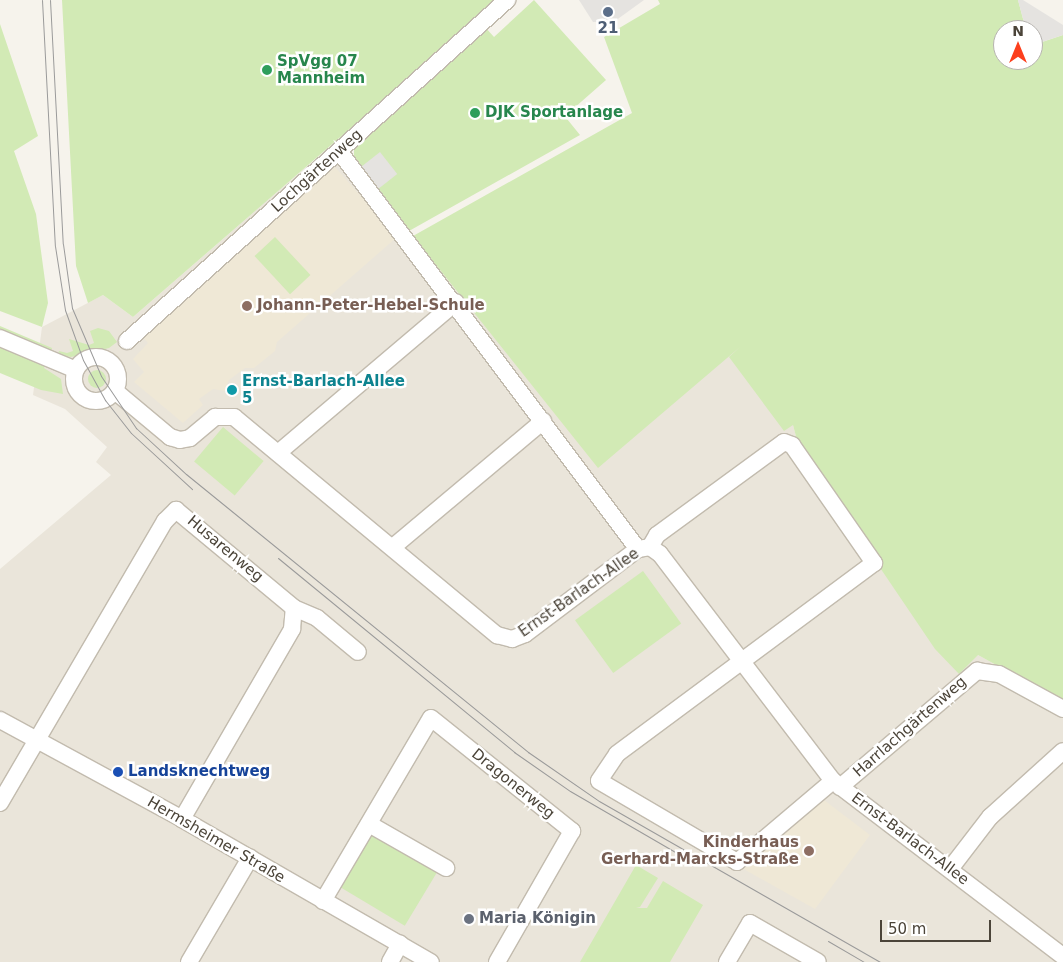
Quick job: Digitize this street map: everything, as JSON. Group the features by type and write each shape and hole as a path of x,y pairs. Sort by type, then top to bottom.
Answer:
{"street":[{"name":"Lochgärtenweg","path":"127,341 507,0"},
{"path":"339,151 456,302 542,421 644,548 657,535 776,446 784,442 792,445 874,563 742,662"},
{"path":"278,453 456,302"},
{"path":"0,338 76,370"},
{"path":"91,357 105,358 116,368 119,375 115,392 104,400 87,399 75,387 76,370 91,357"},
{"name":"Ernst-Barlach-Allee","path":"115,392 170,437 190,438 215,417 224,415 234,417 497,635 512,639 525,634 644,548 660,554 837,784 1063,956"},
{"path":"393,547 542,421"},
{"name":"Husarenweg","path":"36,741 165,521 176,510 294,608"},
{"path":"182,819 292,629 294,608 317,618 358,652"},
{"name":"Harrlachgärtenweg","path":"742,662 617,754 599,781 737,862 978,671 999,674 1063,709"},
{"name":"Dragonerweg","path":"323,901 432,718 577,831 497,962"},
{"name":"Hermsheimer Straße","path":"0,720 182,819 430,962"},
{"path":"0,803 36,741"},
{"path":"950,869 990,817 1063,751"},
{"path":"370,824 446,868"},
{"path":"189,962 250,858"},
{"path":"728,962 750,923 818,962"},
{"path":"390,962 400,944"}],"shaded area":[{"name":"21","path":"579,0 644,0 615,21 593,22"},
{"path":"1018,0 1023,0 1063,25 1063,35 1043,42 1043,20 1023,20"},
{"path":"336,141 413,236 767,324 799,448 978,655 1063,702 1063,962 0,962 0,569 111,475 96,462 107,447 65,409 33,395 42,327 103,295 133,317"},
{"path":"380,152 397,174 378,189 360,167"},
{"name":"Johann-Peter-Hebel-Schule","path":"335,167 397,237 277,342 275,351 254,368 245,368 229,380 225,391 213,389 199,399 203,405 183,423 134,382 144,372 133,359 148,343 143,337"},
{"name":"Kinderhaus Gerhard-Marcks-Straße","path":"820,797 870,835 815,909 740,867"}],"green space":[{"name":"SpVgg 07 Mannheim","path":"62,0 498,0 133,317 103,295 88,303 76,266"},
{"name":"DJK Sportanlage","path":"534,0 606,80 565,116 563,114 580,135 409,231 354,158 354,145 485,27 494,37"},
{"path":"658,0 1018,0 1023,20 993,20 993,70 1043,70 1043,42 1063,35 1063,702 978,655 959,674 935,649 799,448 793,425 784,431 729,357 740,347 598,468 413,236 632,113 604,37 660,4"},
{"path":"0,24 38,136 14,151 36,214 48,303 42,327 0,311"},
{"path":"275,237 310,275 290,294 255,256"},
{"path":"0,326 52,348 51,352 0,332"},
{"path":"98,328 109,331 117,342 109,348 71,357 58,355 59,351 67,353 73,351 69,339 89,345 94,343 90,331"},
{"path":"0,344 46,363 44,368 61,379 63,394 41,390 0,373"},
{"path":"93,370 101,370 106,375 104,386 93,388 88,383 88,375"},
{"path":"223,427 264,461 235,496 194,461"},
{"path":"643,571 681,624 613,673 575,620"},
{"path":"369,832 437,873 405,926 337,885"},
{"path":"636,865 658,878 640,907 636,908 647,908 663,881 703,905 670,962 580,962"}],"tram line":[{"path":"42,0 55,246 65,310 83,360 105,400 131,433 192,489"},
{"path":"50,0 63,244 72,308 101,376 136,428 186,474 528,752 599,801 880,962"},
{"path":"278,558 514,752 570,791 696,864"},
{"path":"828,941 864,962"}],"place":[{"name":"21","path":"608,12"},
{"name":"SpVgg 07 Mannheim","path":"267,70"},
{"name":"DJK Sportanlage","path":"475,113"},
{"name":"Johann-Peter-Hebel-Schule","path":"247,306"},
{"name":"Ernst-Barlach-Allee 5","path":"232,390"},
{"name":"Landsknechtweg","path":"118,772"},
{"name":"Kinderhaus Gerhard-Marcks-Straße","path":"809,851"},
{"name":"Maria Königin","path":"469,919"}]}
